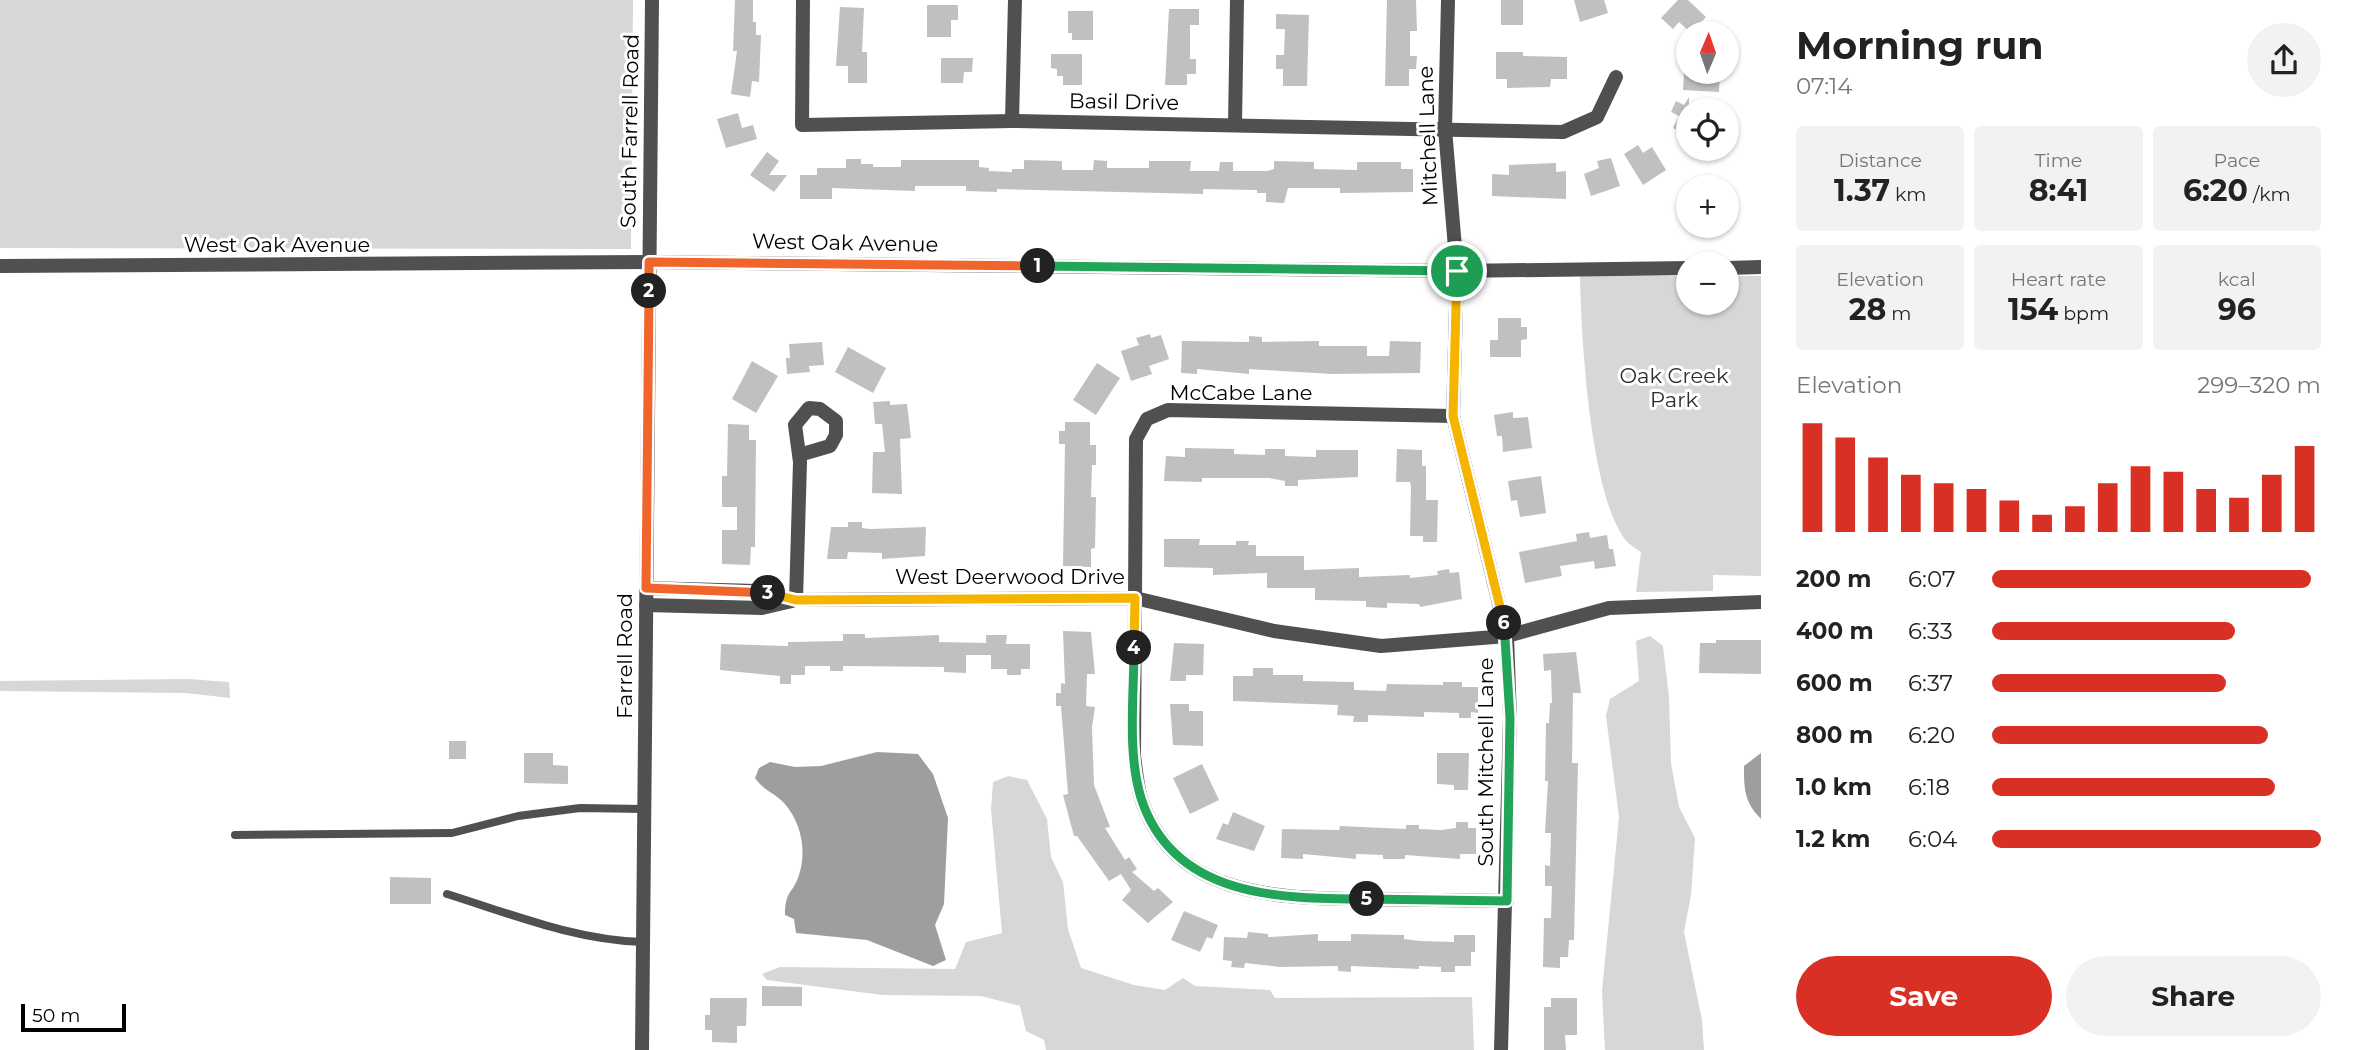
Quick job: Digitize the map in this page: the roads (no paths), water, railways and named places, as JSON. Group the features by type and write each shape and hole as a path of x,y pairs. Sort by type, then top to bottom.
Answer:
{"street":[{"name":"South Farrell Road","path":"649,262 652,0"},
{"name":"Basil Drive","path":"803,0 802,125 1012,121 1563,132 1597,117 1616,77"},
{"path":"1012,121 1015,0"},
{"path":"1236,125 1237,0"},
{"name":"Mitchell Lane","path":"1448,0 1445,129 1457,271"},
{"name":"West Oak Avenue","path":"0,266 649,262 1457,271 1676,268"},
{"name":"Farrell Road","path":"642,1050 649,262"},
{"path":"1739,268 1761,267"},
{"name":"South Mitchell Lane","path":"1457,271 1453,416 1507,636 1510,718 1501,1050"},
{"name":"McCabe Lane","path":"1453,416 1168,410 1147,419 1136,439 1134,755 1141,798 1156,829 1183,860 1230,887 1284,898 1507,901"},
{"path":"796,600 799,455"},
{"name":"West Deerwood Drive","path":"646,588 757,591 796,600"},
{"name":"West Deerwood Drive","path":"646,605 762,608 796,600 1135,598 1273,631 1381,646 1507,636 1609,608 1761,602"}],"lane":[{"path":"235,835 366,836 452,833 518,816 580,808 644,809"},
{"path":"447,894 543,925 612,940 643,942"}],"park label":[{"name":"Oak Creek Park","path":"1674,388"}]}
